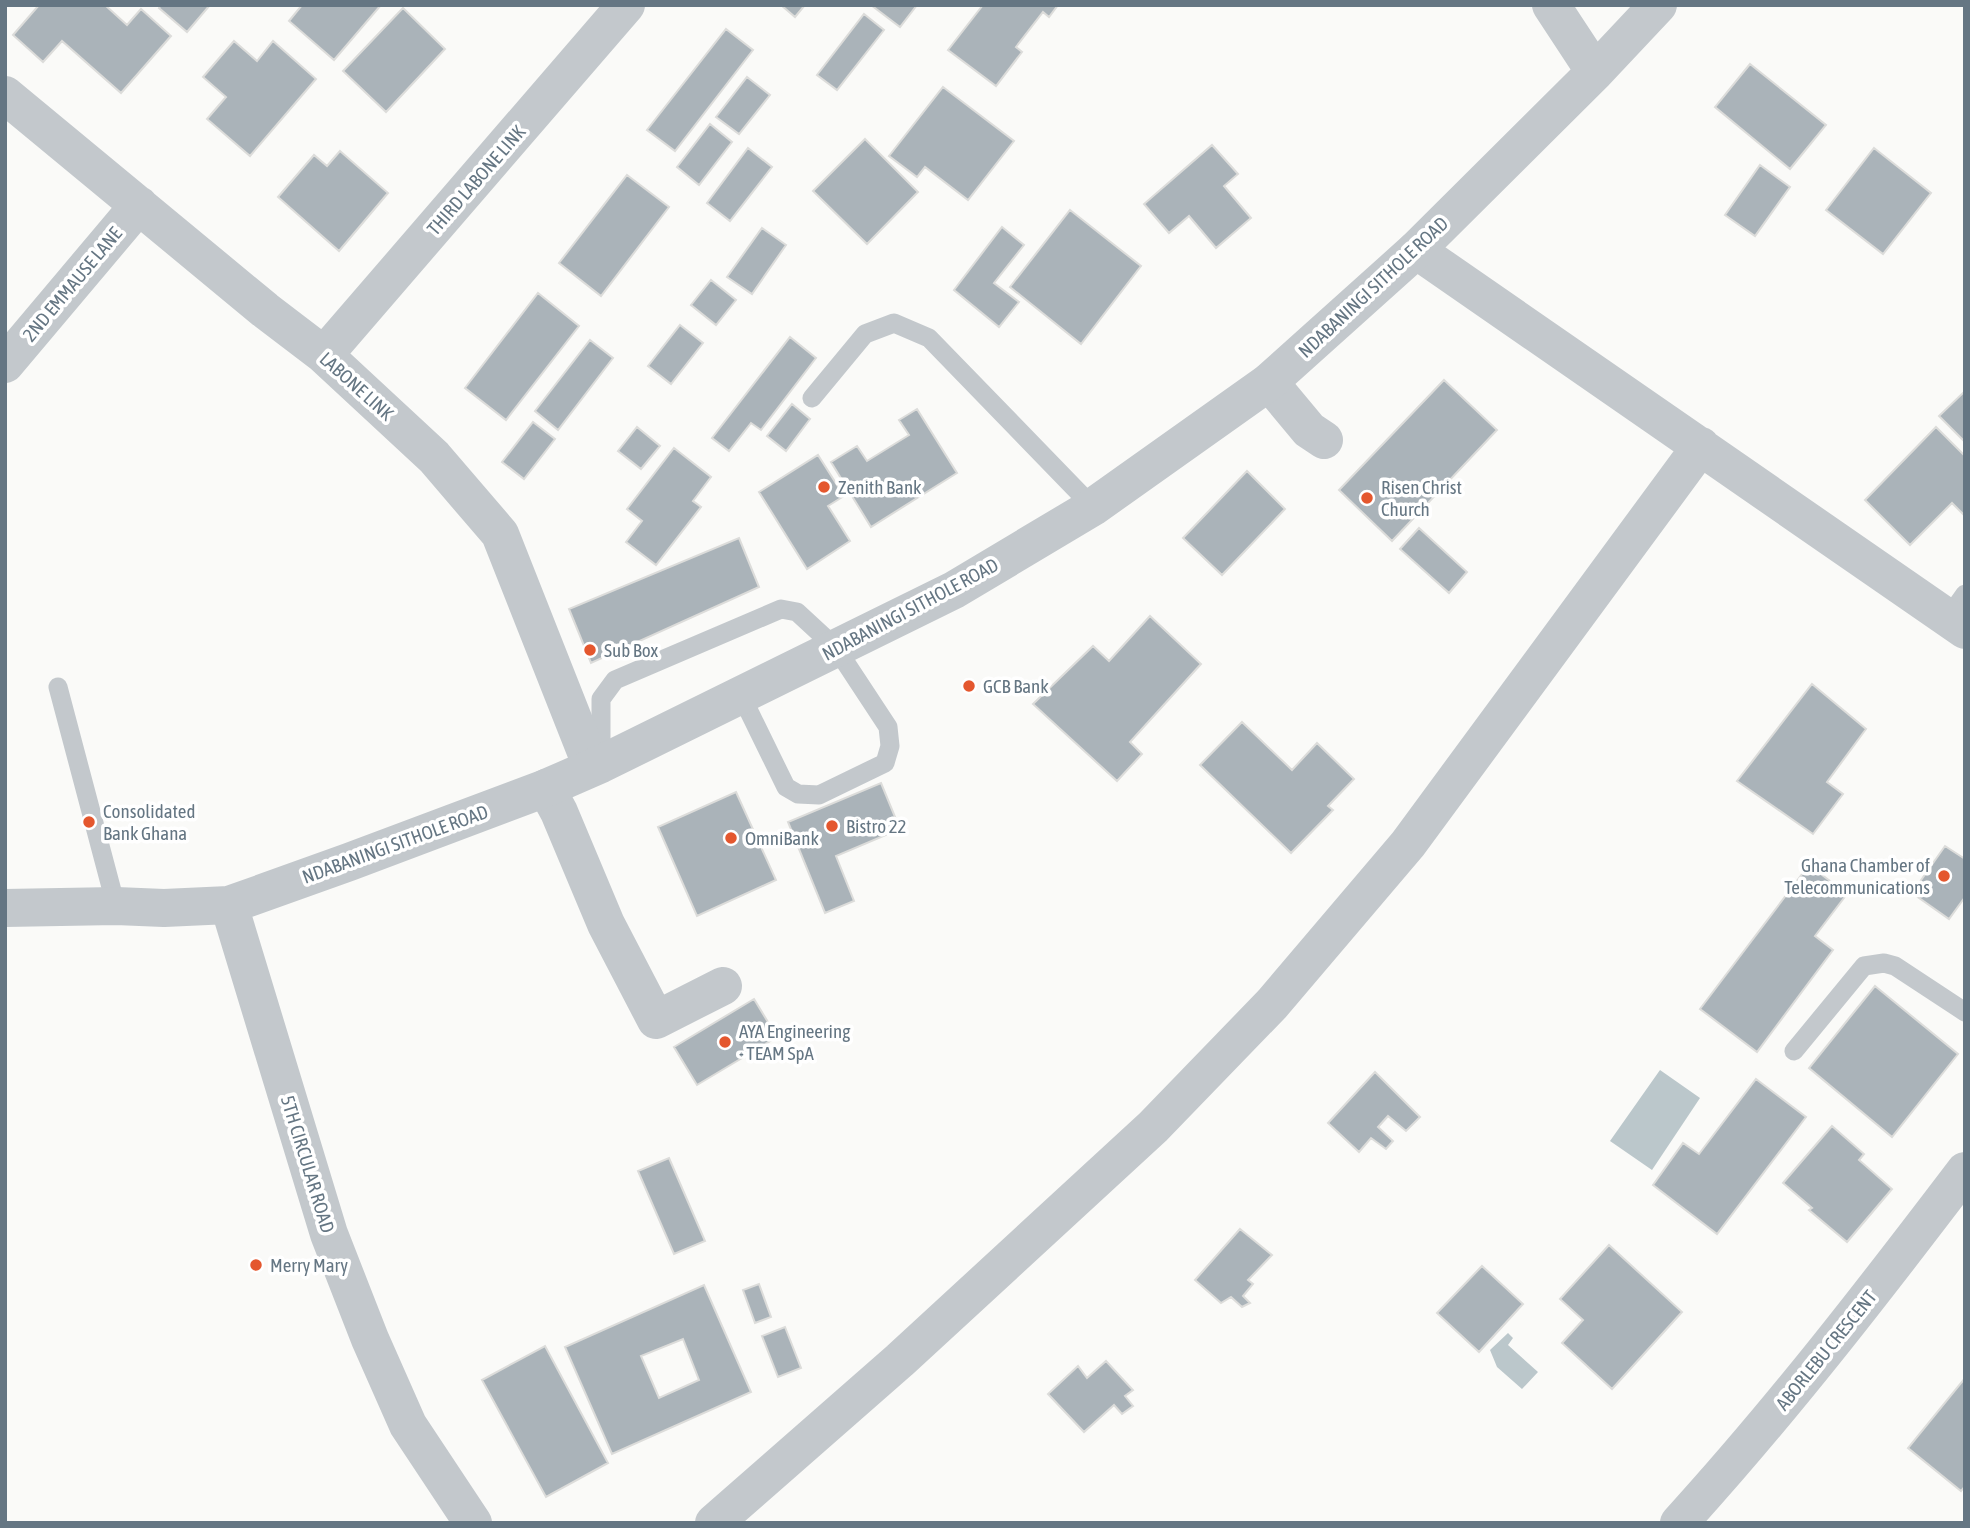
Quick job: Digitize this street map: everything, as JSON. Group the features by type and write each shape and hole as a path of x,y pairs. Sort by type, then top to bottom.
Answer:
{"street":[{"path":"1551,5 1595,72"},
{"name":"NDABANINGI SITHOLE ROAD","path":"5,908 164,908 229,905 546,788 954,590 1093,507 1269,382 1416,250 1595,72 1658,5"},
{"name":"THIRD LABONE LINK","path":"324,355 609,11"},
{"name":"LABONE LINK","path":"5,95 265,310 324,355 434,457 500,534 597,765"},
{"name":"2ND EMMAUSE LANE","path":"5,364 139,205"},
{"path":"1416,250 1701,446 1959,614"},
{"path":"1269,382 1309,430 1324,440"},
{"path":"714,1523 901,1360 1153,1127 1272,1004 1408,844 1701,446"},
{"path":"546,788 559,812 606,924 656,1020 723,986"},
{"name":"5TH CIRCULAR ROAD","path":"229,905 329,1234 370,1339 408,1425 473,1523"},
{"name":"ABORLEBU CRESCENT","path":"1679,1523 1737,1460 1854,1317 1965,1171"}],"lane":[{"path":"812,398 865,334 894,323 929,338 1093,507"},
{"path":"597,765 601,699 615,680 780,609 797,612 836,648 888,727 890,746 885,763 818,794 798,793 786,787 741,695"},
{"path":"58,687 116,906"},
{"path":"1794,1051 1864,966 1884,963 1895,966 1965,1012"}],"shaded area":[{"path":"1660,1070 1700,1098 1652,1170 1610,1141"},
{"path":"1508,1333 1513,1338 1508,1345 1538,1372 1522,1389 1497,1367 1490,1350"}],"building":[{"path":"39,5 105,5 127,25 141,9 171,36 121,93 62,41 43,62 13,35"},
{"path":"161,5 210,5 187,32 159,8"},
{"path":"302,5 381,5 334,60 289,21"},
{"path":"781,5 805,5 795,17"},
{"path":"871,5 917,5 900,27"},
{"path":"983,5 1058,5 1049,17 1043,12 1016,47 1022,52 996,86 948,50"},
{"path":"403,8 445,49 386,112 343,71"},
{"path":"864,14 884,30 837,90 817,75"},
{"path":"726,29 753,50 675,151 647,130"},
{"path":"234,41 257,61 273,41 316,79 250,156 207,119 226,97 203,77"},
{"path":"1750,64 1826,125 1790,169 1715,107"},
{"path":"747,77 770,95 739,134 716,117"},
{"path":"943,87 1014,141 968,200 925,167 917,177 889,156"},
{"path":"710,124 732,142 699,185 677,167"},
{"path":"865,139 918,192 867,244 813,191"},
{"path":"1212,145 1238,174 1224,186 1251,218 1216,248 1189,216 1169,233 1144,204"},
{"path":"748,148 772,167 730,221 707,203"},
{"path":"1874,148 1931,193 1883,254 1826,210"},
{"path":"340,151 388,193 339,251 278,197 314,155 327,166"},
{"path":"1760,165 1790,187 1755,236 1725,215"},
{"path":"627,175 669,207 601,296 559,263"},
{"path":"1070,210 1141,266 1081,344 1010,287"},
{"path":"1002,227 1024,245 994,283 1019,302 999,327 954,290"},
{"path":"762,228 786,245 752,294 727,277"},
{"path":"711,280 736,300 716,325 691,305"},
{"path":"538,293 579,326 506,420 465,388"},
{"path":"680,325 703,343 671,384 648,366"},
{"path":"790,337 816,358 761,430 751,423 729,451 712,438"},
{"path":"590,340 613,358 558,430 535,411"},
{"path":"1444,380 1497,430 1392,541 1339,490"},
{"path":"1965,391 1965,440 1964,441 1939,416"},
{"path":"792,404 810,419 786,451 767,436"},
{"path":"917,409 957,473 871,527 831,462 857,446 867,461 909,435 899,420"},
{"path":"533,422 555,439 524,479 502,462"},
{"path":"637,427 660,446 641,469 618,451"},
{"path":"1936,427 1965,456 1965,516 1952,503 1910,545 1865,500"},
{"path":"674,448 711,477 693,501 701,507 656,565 626,542 642,521 627,509"},
{"path":"818,455 844,496 828,506 850,541 807,569 759,492"},
{"path":"1247,471 1285,509 1222,575 1183,538"},
{"path":"1419,528 1467,572 1449,593 1400,549"},
{"path":"739,538 759,587 591,663 569,609"},
{"path":"1150,616 1201,664 1130,742 1142,754 1117,781 1033,704 1093,646 1109,661"},
{"path":"1812,684 1866,729 1827,782 1843,794 1813,834 1737,781"},
{"path":"1242,722 1292,770 1317,743 1354,779 1328,806 1333,810 1291,853 1200,765"},
{"path":"881,783 900,829 836,856 854,901 825,913 788,822"},
{"path":"736,792 776,880 697,916 658,827"},
{"name":"Ghana Chamber of Telecommunications","path":"1945,846 1965,859 1965,897 1949,919 1912,893"},
{"path":"1809,865 1847,894 1815,936 1833,950 1757,1052 1700,1009"},
{"path":"1875,986 1958,1054 1892,1137 1809,1068"},
{"name":"AYA Engineering - TEAM SpA","path":"754,999 777,1037 697,1085 674,1047"},
{"path":"1375,1072 1420,1117 1406,1131 1388,1116 1378,1127 1393,1141 1386,1149 1371,1138 1359,1152 1328,1123"},
{"path":"1756,1079 1806,1117 1717,1234 1653,1185 1683,1143 1699,1154"},
{"path":"1832,1126 1864,1154 1859,1160 1892,1189 1847,1242 1809,1210 1812,1208 1783,1183"},
{"path":"669,1158 705,1241 674,1254 638,1171"},
{"path":"1240,1229 1272,1255 1248,1280 1253,1284 1243,1296 1250,1303 1242,1307 1231,1297 1221,1303 1195,1280"},
{"path":"1609,1245 1682,1312 1612,1389 1562,1343 1583,1320 1560,1299"},
{"path":"1482,1266 1523,1304 1479,1352 1437,1313"},
{"path":"759,1284 771,1317 755,1323 743,1290"},
{"path":"704,1285 751,1392 612,1454 565,1347","holes":["683,1339 699,1380 659,1398 641,1356"]},
{"path":"785,1327 801,1368 778,1377 762,1336"},
{"path":"545,1346 608,1463 546,1497 482,1380"},
{"path":"1106,1361 1133,1390 1125,1396 1133,1406 1122,1414 1114,1405 1084,1432 1048,1394 1078,1366 1087,1378"},
{"path":"1965,1378 1965,1486 1961,1491 1908,1448"}],"place":[{"name":"Zenith Bank","path":"824,487"},
{"name":"Risen Christ Church","path":"1367,498"},
{"name":"Sub Box","path":"590,650"},
{"name":"GCB Bank","path":"969,686"},
{"name":"Consolidated Bank Ghana","path":"89,822"},
{"name":"Bistro 22","path":"832,826"},
{"name":"OmniBank","path":"731,838"},
{"name":"Ghana Chamber of Telecommunications","path":"1944,876"},
{"name":"AYA Engineering - TEAM SpA","path":"725,1042"},
{"name":"Merry Mary","path":"256,1265"}]}
